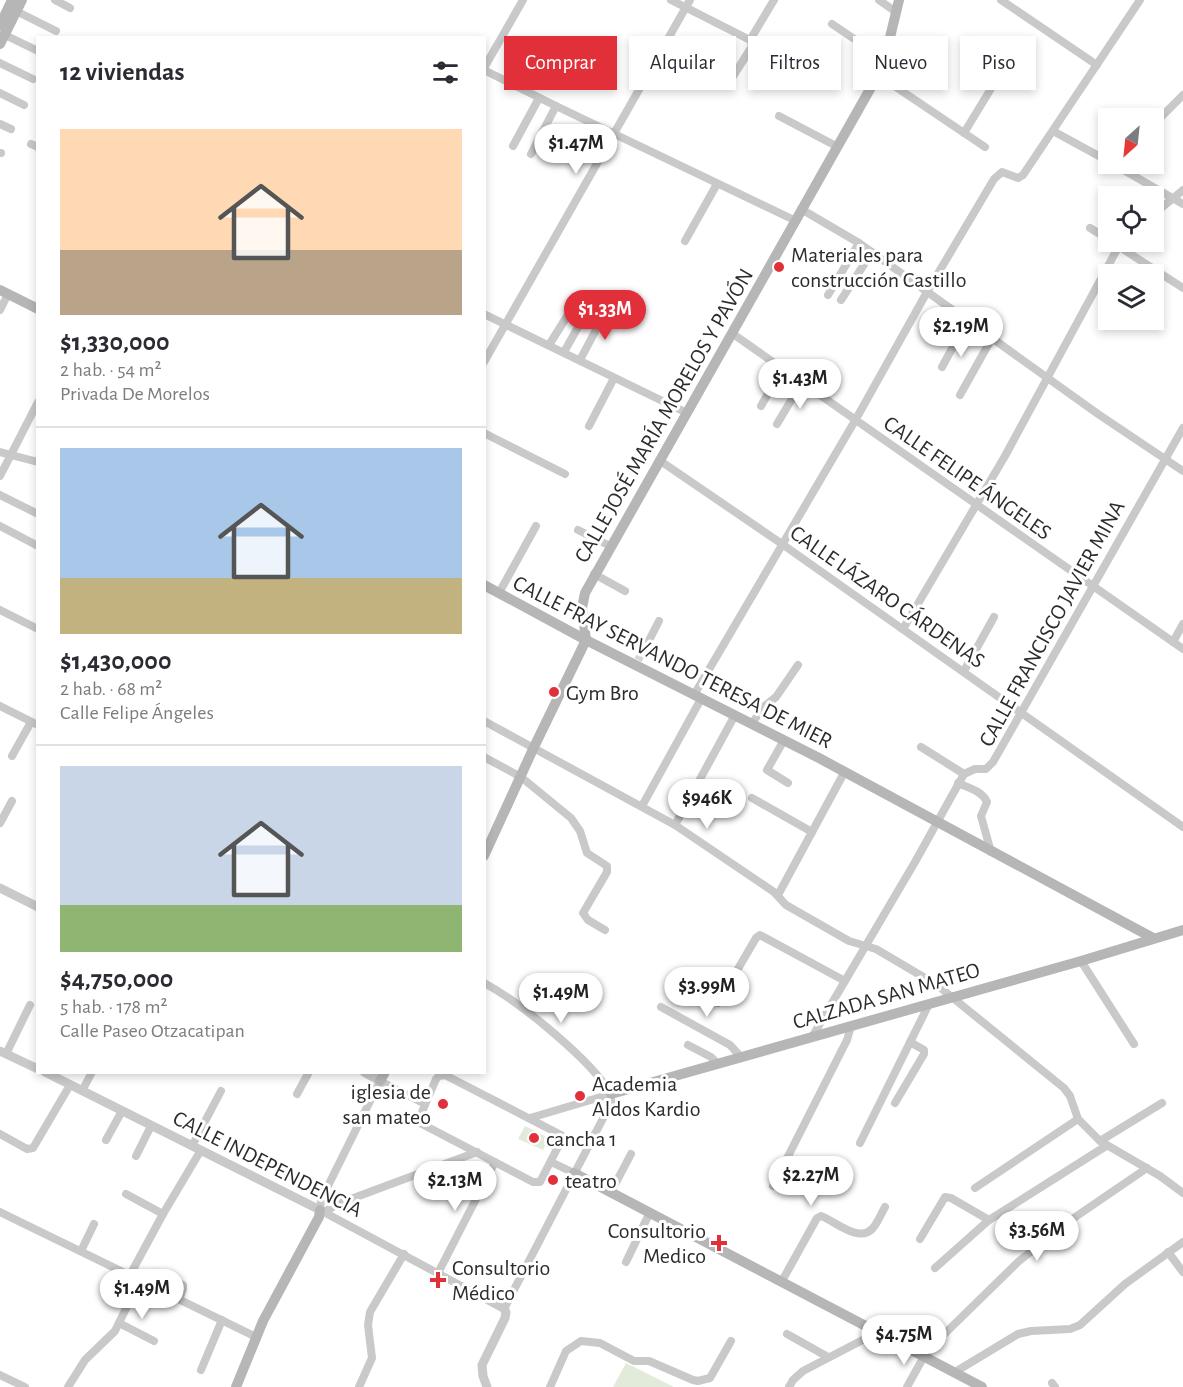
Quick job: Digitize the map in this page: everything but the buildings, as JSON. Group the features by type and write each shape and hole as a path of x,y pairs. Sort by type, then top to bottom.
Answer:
{"main road":[{"path":"1,34 12,0"},
{"path":"1,34 22,0"},
{"name":"CALLE JOSÉ MARÍA MORELOS Y PAVÓN","path":"890,36 899,0"},
{"name":"CALLE JOSÉ MARÍA MORELOS Y PAVÓN","path":"586,640 582,604 594,574 685,412 733,334 794,220 870,90"},
{"path":"4,292 36,308"},
{"name":"CALLE FRAY SERVANDO TERESA DE MIER","path":"486,586 586,640 637,662 698,697 845,771 1153,938"},
{"path":"486,852 586,640"},
{"name":"CALZADA SAN MATEO","path":"611,1094 1183,930"},
{"path":"574,1173 979,1386"},
{"path":"236,1387 256,1337 322,1211"}],"street":[{"path":"55,0 70,8"},
{"path":"486,65 523,0"},
{"path":"671,0 688,4 748,39"},
{"path":"752,36 774,0"},
{"path":"879,0 896,12"},
{"path":"1001,0 1097,65"},
{"path":"642,806 698,697 782,544 994,178 1002,172 1022,177 1140,0"},
{"path":"486,359 688,4"},
{"path":"16,11 56,31"},
{"path":"832,24 853,38"},
{"path":"1,34 36,50"},
{"path":"736,72 748,53"},
{"path":"0,63 33,80"},
{"path":"486,70 539,98 794,220"},
{"path":"903,90 985,147"},
{"path":"964,133 990,90"},
{"path":"0,93 24,105"},
{"path":"1164,114 1183,94"},
{"path":"513,146 539,98"},
{"path":"531,154 556,106"},
{"path":"779,116 838,147"},
{"path":"0,123 11,129"},
{"path":"1053,131 1098,156"},
{"path":"1130,174 1183,204"},
{"path":"685,241 717,184"},
{"path":"1164,206 1183,190"},
{"path":"801,209 859,243 1183,471"},
{"path":"1090,228 1098,232"},
{"path":"828,295 859,243"},
{"path":"841,300 872,252"},
{"path":"903,629 1048,378 1110,252"},
{"path":"1130,252 1183,288"},
{"path":"0,310 4,292"},
{"path":"549,345 576,302 585,307 586,313 564,352"},
{"path":"580,360 607,309"},
{"path":"486,315 685,412"},
{"path":"942,368 967,321"},
{"name":"CALLE FELIPE ÁNGELES","path":"733,334 1183,649"},
{"path":"960,394 992,338"},
{"path":"760,406 783,369"},
{"path":"589,426 614,378"},
{"path":"777,424 802,382"},
{"path":"0,476 36,406"},
{"name":"CALLE FRANCISCO JAVIER MINA","path":"964,774 969,770 986,769 990,766 1183,428"},
{"path":"486,434 565,474"},
{"path":"0,452 36,461"},
{"name":"CALLE LÁZARO CÁRDENAS","path":"658,460 964,671 1183,827"},
{"path":"0,495 36,513"},
{"path":"0,526 36,545"},
{"path":"499,593 536,526"},
{"path":"578,530 610,546"},
{"path":"594,574 625,591"},
{"path":"0,609 36,628"},
{"path":"964,671 994,617"},
{"path":"644,650 659,621"},
{"path":"1173,642 1183,624"},
{"path":"752,724 762,708 776,697 798,665"},
{"path":"0,706 34,723 12,756"},
{"path":"675,825 735,715"},
{"path":"486,722 675,825 778,895 786,905 849,941 876,949 937,985 1064,1088 1070,1096 1078,1119 1103,1144 1147,1168 1183,1193"},
{"path":"784,740 767,770 788,783"},
{"path":"812,1037 964,774 921,747"},
{"path":"486,758 521,777 570,818 580,831 587,853 607,866 607,873 583,913 588,920 605,930"},
{"name":"CALLE FRAY SERVANDO TERESA DE MIER","path":"778,895 845,771"},
{"path":"958,783 981,793 986,798 987,802 981,816 991,852"},
{"path":"752,798 812,832"},
{"path":"0,823 12,801"},
{"path":"0,888 36,906"},
{"path":"718,1003 756,938 760,935 846,981"},
{"path":"1081,961 1134,1044"},
{"path":"486,985 508,997 544,1026 586,1064 611,1094 611,1102 504,1309 505,1318 482,1365 486,1384 496,1387"},
{"path":"860,1143 929,1004"},
{"path":"30,1005 3,1052 36,1068"},
{"path":"660,1007 730,1045 741,1057"},
{"path":"773,1186 847,1040 851,1026"},
{"path":"895,1103 924,1054 924,1050 910,1042"},
{"path":"688,1045 711,1057 717,1064"},
{"name":"CALLE INDEPENDENCIA","path":"49,1074 322,1211 504,1309"},
{"path":"82,1091 91,1074"},
{"path":"297,1094 308,1074"},
{"path":"445,1075 530,1118 562,1136 551,1162 541,1180 536,1183 420,1123 418,1119 436,1079 445,1075"},
{"path":"425,1104 382,1077 321,1200 322,1211 477,1152"},
{"path":"0,1134 27,1149 33,1148 70,1084"},
{"path":"130,1275 196,1148 221,1091"},
{"name":"CALZADA SAN MATEO","path":"530,1118 611,1094"},
{"path":"935,1268 989,1220 1162,1103"},
{"path":"106,1140 122,1111"},
{"path":"975,1188 1078,1119"},
{"path":"136,1156 150,1126"},
{"path":"611,1192 631,1154"},
{"path":"438,1273 495,1162"},
{"path":"551,1162 574,1173"},
{"path":"907,1387 924,1356 964,1313 1032,1249 1147,1168"},
{"path":"126,1194 163,1214"},
{"path":"920,1239 945,1197 951,1198 989,1220"},
{"path":"782,1281 817,1218 821,1216 862,1234 872,1229 885,1207"},
{"path":"0,1212 256,1337"},
{"path":"626,1262 650,1212"},
{"path":"81,1251 94,1224"},
{"path":"955,1372 1018,1334 1070,1329 1080,1325 1096,1313 1116,1291 1183,1242"},
{"path":"1168,1252 1183,1272"},
{"path":"359,1387 372,1358 368,1325 370,1312 404,1254"},
{"path":"158,1273 183,1285 179,1299"},
{"path":"68,1387 80,1366 115,1331 140,1280"},
{"path":"201,1370 222,1320"},
{"path":"119,1323 154,1341"},
{"path":"789,1387 802,1371 878,1332"},
{"path":"787,1334 828,1357"},
{"path":"550,1387 566,1351 581,1341 594,1341 634,1361 649,1362 698,1381 710,1378 730,1341"},
{"path":"0,1375 25,1387"}],"green space":[{"name":"cancha 1","path":"525,1126 549,1138 543,1150 518,1139"},
{"path":"626,1363 674,1387 613,1387"}],"tunnel":[{"path":"638,660 644,650"}],"place":[{"name":"Materiales para construcción Castillo","path":"779,267"},
{"name":"Gym Bro","path":"554,692"},
{"name":"Academia Aldos Kardio","path":"580,1096"},
{"name":"iglesia de san mateo","path":"443,1104"},
{"name":"cancha 1","path":"534,1138"},
{"name":"teatro","path":"553,1180"},
{"name":"Consultorio Medico","path":"719,1243"},
{"name":"Consultorio Médico","path":"438,1280"}]}
